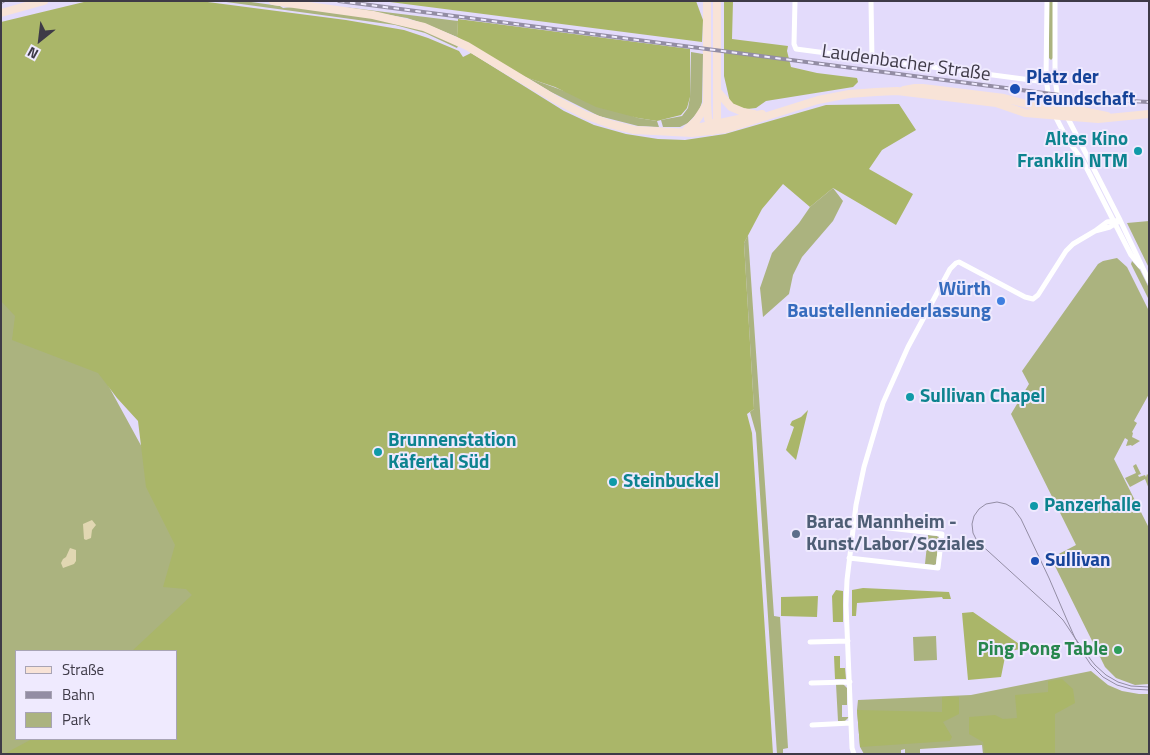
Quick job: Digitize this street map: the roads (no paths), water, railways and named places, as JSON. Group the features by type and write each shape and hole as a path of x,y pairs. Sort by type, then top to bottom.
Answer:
{"street":[{"path":"1,12 44,1"},
{"path":"273,1 373,15 424,27 467,46 558,101 585,115 634,130 701,133 713,127 758,114 778,112"},
{"path":"701,1 707,11"},
{"path":"707,1 707,104 713,127"},
{"path":"713,127 717,118 717,1"},
{"name":"Laudenbacher Straße","path":"795,1 794,44 796,49 1046,82"},
{"path":"871,1 872,59"},
{"path":"1047,1 1046,82 1050,108 1067,140 1084,161 1149,281"},
{"path":"1055,1 1055,79 1058,100 1116,221"},
{"path":"713,127 739,126 818,100 849,94 915,88 1004,98 1019,103 1097,113 1111,117"},
{"path":"717,91 731,107 743,112 758,114"},
{"path":"897,91 996,103 1025,113 1055,116 1098,119 1149,114"},
{"path":"684,131 696,122 707,104"},
{"path":"854,754 852,748 846,605 856,500 864,467 889,388 908,347 953,265 959,262 1025,297 1033,299 1038,295 1073,244 1107,222 1116,221"},
{"path":"849,558 938,568 942,534 853,524"},
{"path":"810,642 848,641"},
{"path":"811,683 850,682"},
{"path":"812,725 851,723"}],"tram line":[{"path":"1149,687 1131,686 1118,682 1106,675 1095,665 1075,638 1063,620 977,541 973,533 972,524 974,516 979,509 986,504 997,502 1013,508 1021,519 1075,638 1091,665 1103,677 1117,685 1131,689 1149,690"}],"railway":[{"path":"339,1 1090,99 1149,102"}],"place":[{"name":"Platz der Freundschaft","path":"1015,89"},
{"name":"Altes Kino Franklin NTM","path":"1138,151"},
{"name":"Würth Baustellenniederlassung","path":"1001,301"},
{"name":"Sullivan Chapel","path":"910,397"},
{"name":"Brunnenstation Käfertal Süd","path":"378,452"},
{"name":"Steinbuckel","path":"613,482"},
{"name":"Panzerhalle","path":"1034,506"},
{"name":"Barac Mannheim - Kunst/Labor/Soziales","path":"796,534"},
{"name":"Sullivan","path":"1035,561"},
{"name":"Ping Pong Table","path":"1118,650"}]}
